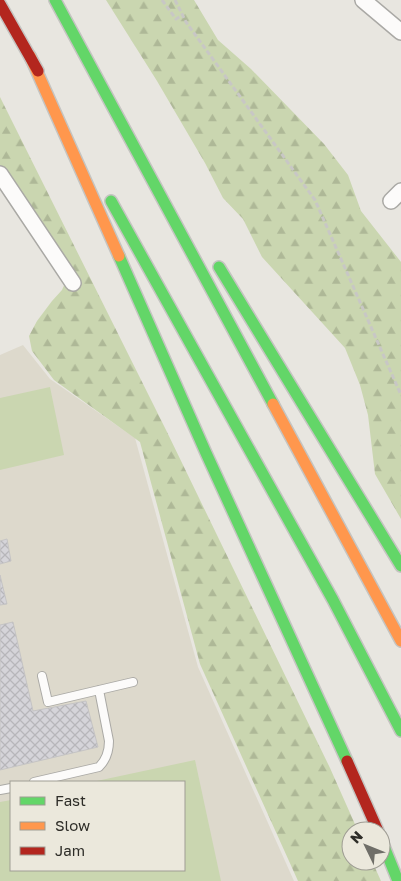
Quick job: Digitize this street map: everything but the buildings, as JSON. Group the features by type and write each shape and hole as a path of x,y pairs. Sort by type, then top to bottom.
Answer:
{"highway":[{"path":"55,0 401,641"},
{"path":"0,4 93,168"},
{"path":"72,30 166,181"},
{"path":"30,56 206,453 374,821"},
{"path":"107,194 333,600 401,731"},
{"path":"212,257 401,566"},
{"path":"391,864 398,881"}],"street":[{"path":"363,0 401,32"},
{"path":"0,174 72,283"}],"lane":[{"path":"42,676 48,702 133,682"},
{"path":"38,781 99,767 104,762 110,741 99,690"}],"path":[{"path":"162,0 176,18 182,15"},
{"path":"175,0 182,15 315,200 401,395"}],"shaded area":[{"path":"23,345 50,379 135,438 198,667 294,881 0,881 0,355"}],"green space":[{"path":"106,0 194,0 218,40 251,69 324,144 348,175 361,211 401,262 401,519 375,474 368,415 360,385 345,348 262,257 243,219 223,198 205,163 157,81"},
{"path":"0,97 167,432 330,768 354,821 341,821 341,871 376,871 381,881 298,881 200,664 140,442 54,380 32,351 29,336 37,321 62,290 66,281 67,270 0,166"},
{"path":"50,387 64,455 0,470 0,398"},
{"path":"195,760 221,881 0,881 0,802 10,800 10,871 185,871 185,781 97,781"}],"traffic: fast":[{"path":"55,0 273,404"},
{"path":"111,201 333,600 401,731"},
{"path":"119,256 206,453 347,761"},
{"path":"219,267 401,566"},
{"path":"391,864 398,881"}],"traffic: slow":[{"path":"30,56 119,256"},
{"path":"273,404 401,641"}],"traffic: jam":[{"path":"0,4 38,71"},
{"path":"347,761 374,821"}]}
